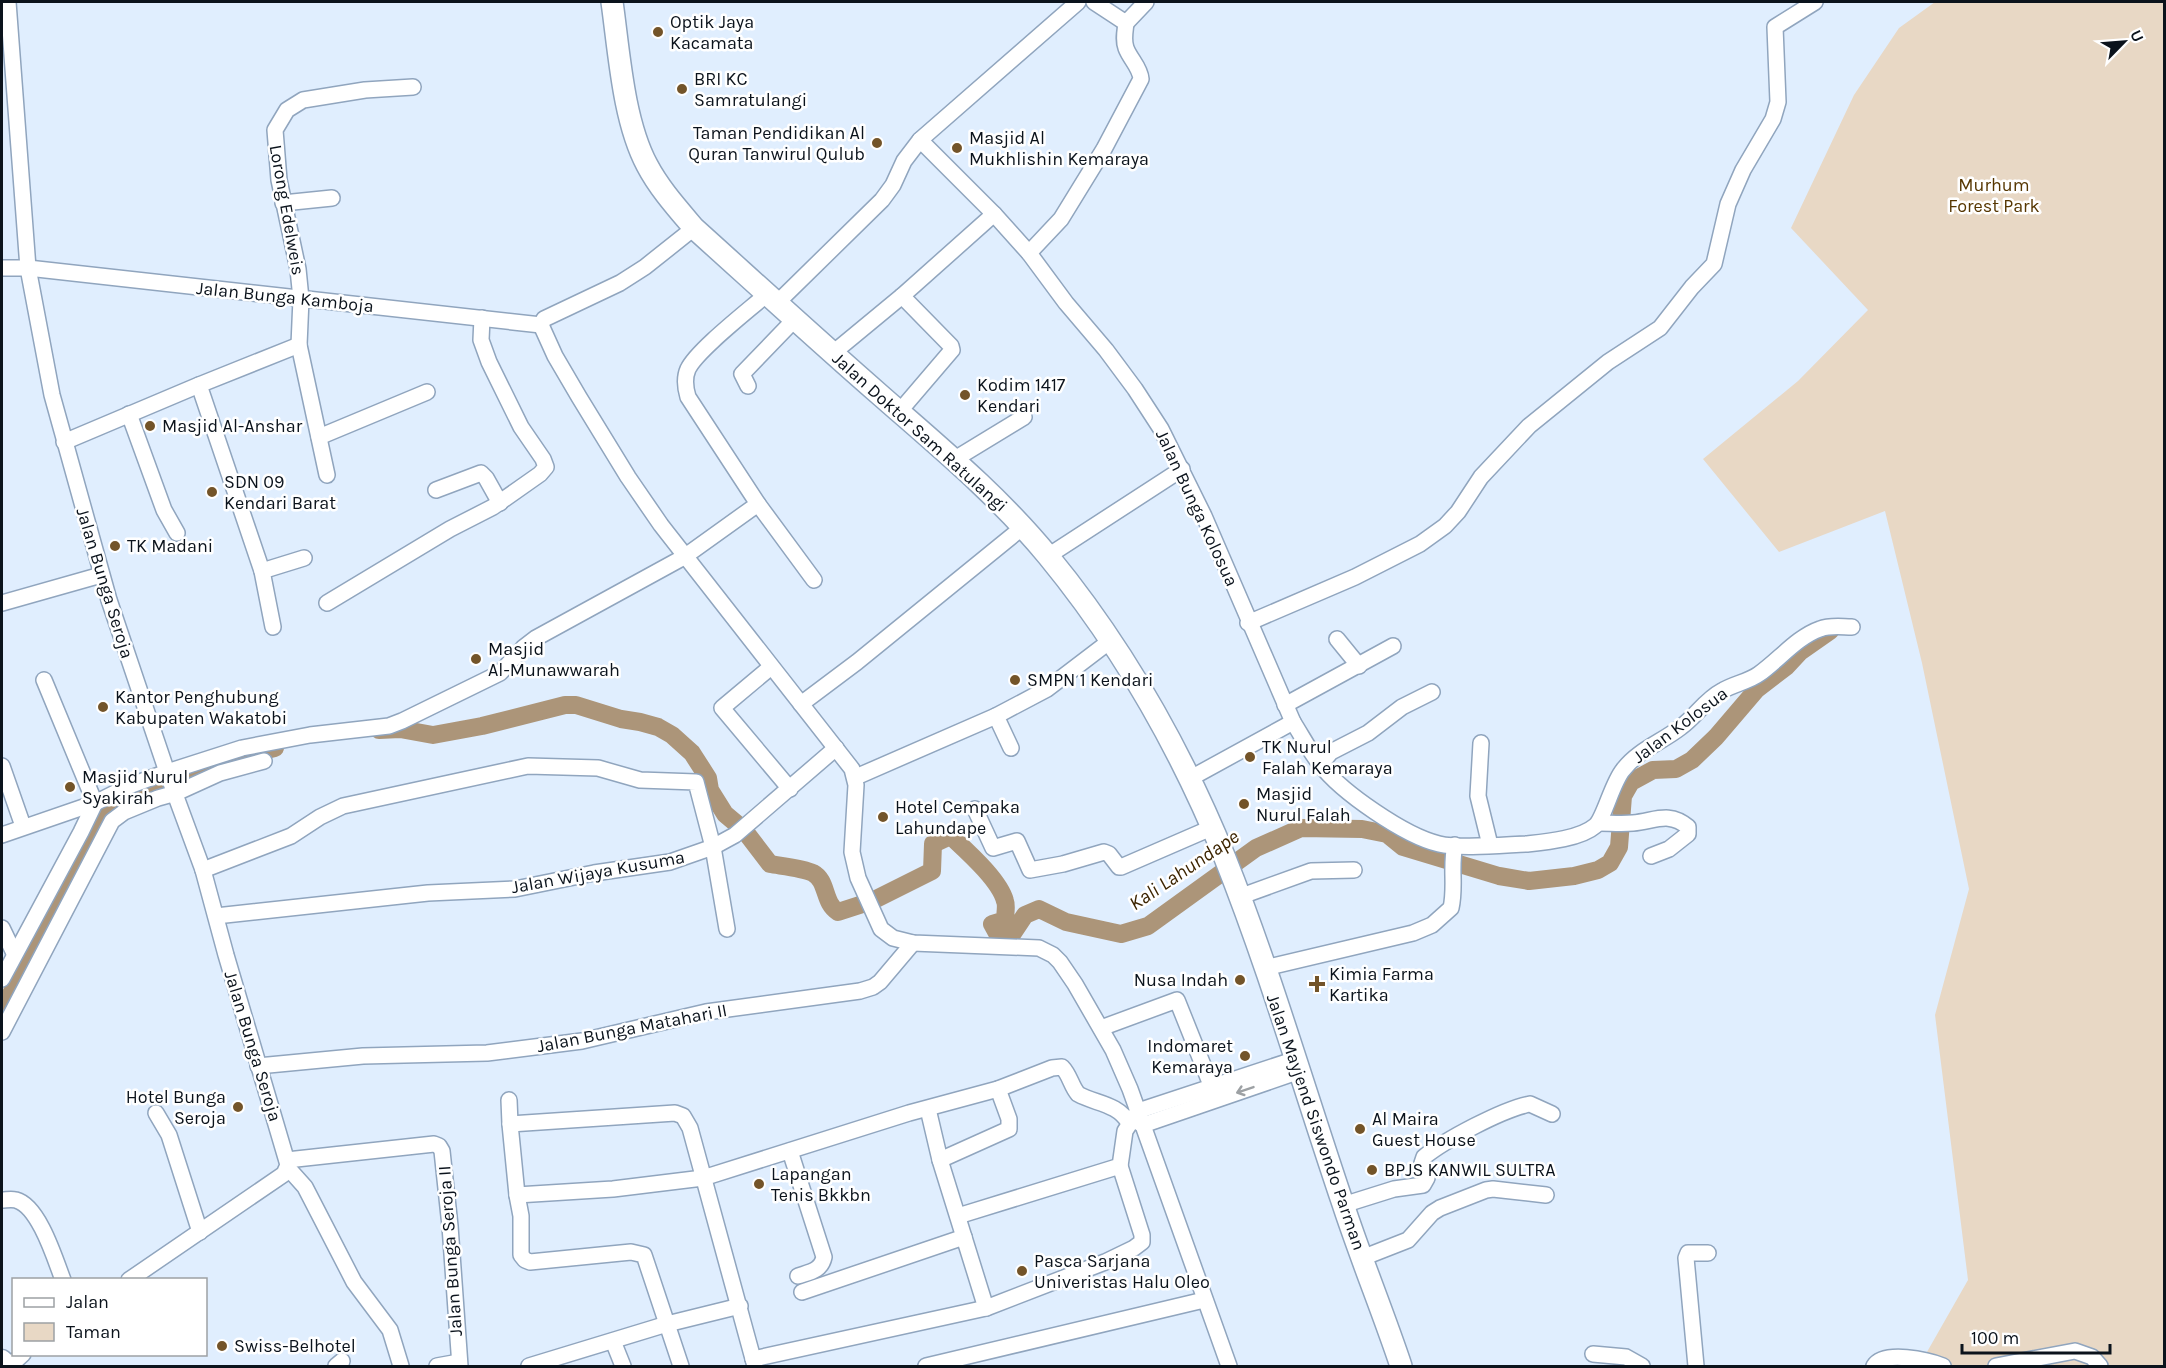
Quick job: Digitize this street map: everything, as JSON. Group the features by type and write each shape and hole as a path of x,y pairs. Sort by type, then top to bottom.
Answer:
{"highway":[{"name":"Jalan Doktor Sam Ratulangi","path":"612,2 632,123 640,150 655,179 694,228 832,353 955,459 1023,527 1048,556 1140,685 1189,779 1232,878"},
{"name":"Jalan Mayjend Siswondo Parman","path":"1232,878 1298,1065 1343,1205 1401,1366"}],"main road":[{"path":"2,1359 10,1366"}],"street":[{"name":"Jalan Bunga Seroja","path":"8,2 28,268 52,394 101,575 167,773 203,870 225,955 287,1164"},
{"path":"1094,2 1126,23"},
{"path":"1029,253 1061,219 1104,149 1141,79 1140,72 1126,49 1125,37 1126,23 1146,2"},
{"path":"1248,622 1355,577 1420,544 1446,526 1481,477 1529,426 1608,362 1660,328 1692,287 1714,264 1728,204 1743,170 1776,113 1778,102 1775,27 1815,2"},
{"path":"814,580 758,504 688,396 685,379 689,366 712,342 772,298 882,200 893,185 904,161 920,140 1074,3"},
{"name":"Lorong Edelweis","path":"327,475 299,345 301,299 296,258 283,203 274,136 276,126 287,110 297,102 310,98 365,90 413,87"},
{"name":"Jalan Bunga Kolosua","path":"920,140 994,214 1029,253 1135,388 1161,429 1182,469 1285,705 1320,765 1349,792 1396,824 1453,856 1490,845 1565,838 1606,823"},
{"path":"283,203 332,198"},
{"path":"832,353 902,296 994,214"},
{"path":"694,228 645,267 620,283 544,320 541,325 555,356 622,467 684,557 837,748 856,777 852,852 858,879 881,929 887,934 913,943 1039,948 1047,951 1060,962 1069,974 1113,1050 1136,1120 1229,1366"},
{"name":"Jalan Bunga Kamboja","path":"2,268 28,268 541,325"},
{"path":"899,412 952,350 951,346 902,296"},
{"path":"327,603 450,529 500,503 543,472 546,466 526,435 494,373 481,340 482,318"},
{"path":"748,386 742,374 796,318"},
{"path":"64,442 299,345"},
{"path":"199,385 262,571 273,627"},
{"path":"319,437 427,392"},
{"path":"129,414 164,510 177,533"},
{"path":"955,459 1024,417"},
{"path":"1048,556 1182,469"},
{"path":"436,490 481,473 500,503"},
{"path":"2,835 23,826 88,809 129,786 242,748 310,735 389,726 402,722 500,673 523,648 536,638 684,557 758,504"},
{"path":"801,704 857,662 1023,527"},
{"path":"262,571 304,558"},
{"path":"2,603 101,575"},
{"name":"Jalan Kolosua","path":"1606,823 1608,798 1623,770 1644,751 1685,724 1708,700 1723,690 1758,675 1812,632 1827,627 1852,627"},
{"path":"1336,639 1359,666"},
{"path":"856,777 996,716 1047,689 1110,641"},
{"path":"1285,705 1393,646"},
{"path":"771,667 722,708 789,789"},
{"path":"2,979 14,953 77,843 88,809 73,745 44,680"},
{"path":"1320,765 1331,752 1376,728 1402,707 1432,692"},
{"path":"996,716 1011,748"},
{"path":"1189,779 1293,722"},
{"path":"1481,743 1478,796 1490,845"},
{"name":"Jalan Wijaya Kusuma","path":"216,916 418,894 515,889 594,873 670,862 713,847 741,830 837,748"},
{"path":"2,1032 43,950 116,818 220,773 264,761"},
{"path":"2,765 23,826"},
{"path":"203,870 291,836 343,806 528,766 597,768 640,780 694,780 698,787 713,847 727,929"},
{"path":"975,809 993,848 1017,841 1030,870 1063,864 1104,852 1110,854 1121,867 1211,828"},
{"path":"1606,823 1634,823 1666,816 1688,827 1688,834 1679,843 1651,856"},
{"path":"77,843 95,853"},
{"path":"1264,968 1383,941 1432,925 1451,908 1453,856"},
{"path":"1232,878 1311,871 1354,870"},
{"path":"2,928 14,953"},
{"name":"Jalan Bunga Matahari II","path":"258,1066 363,1056 487,1053 582,1041 705,1012 860,991 880,982 913,943"},
{"path":"1101,1028 1177,1000 1211,1085"},
{"path":"510,1124 679,1114 683,1116 690,1128 754,1363 986,1308 1105,1262 1139,1245 1142,1236 1120,1166 1123,1138 1136,1120 1211,1085 1298,1065"},
{"path":"517,1194 613,1189 703,1178 909,1113 998,1089 1062,1066 1078,1094 1113,1107 1125,1117 1136,1120 1298,1065"},
{"path":"940,1160 1008,1131 1009,1119 998,1089"},
{"path":"509,1100 514,1180 521,1216 521,1255 530,1262 641,1253 647,1260 681,1366"},
{"path":"1343,1205 1394,1189 1423,1185 1427,1178 1422,1163 1424,1157 1461,1133 1504,1114 1530,1104 1552,1114"},
{"path":"928,1109 940,1160 986,1308"},
{"path":"156,1113 170,1135 200,1232"},
{"name":"Jalan Bunga Seroja II","path":"287,1164 434,1144 439,1146 442,1151 450,1226 460,1364"},
{"path":"790,1150 824,1257 820,1267 798,1276"},
{"path":"132,1278 284,1174 287,1164"},
{"path":"287,1164 305,1187 354,1282 390,1330 401,1366"},
{"path":"958,1216 1120,1166"},
{"path":"1362,1258 1408,1240 1432,1213 1486,1190 1546,1195"},
{"path":"2,1200 16,1200 32,1212 62,1278"},
{"path":"802,1292 964,1237"},
{"path":"1696,1366 1686,1258 1688,1253 1692,1252 1708,1253"},
{"path":"926,1366 1204,1299"},
{"path":"537,1365 667,1324 740,1306"},
{"path":"613,1341 623,1366"},
{"path":"1996,1366 2074,1351 2092,1356 2100,1366"},
{"path":"1593,1354 1626,1357 1642,1366"},
{"path":"1874,1366 1883,1359 1902,1358 1920,1358 1943,1366"},
{"path":"437,1366 460,1364"}],"green space":[{"name":"Murhum Forest Park","path":"1935,2 2164,2 2164,1366 1919,1366 1968,1280 1935,1015 1969,889 1922,663 1885,511 1779,552 1703,459 1798,381 1868,310 1791,228 1854,95 1899,28"}],"waterway":[{"name":"Kali Lahundape","path":"379,730 400,729 433,735 482,726 565,705 576,705 621,719 640,722 658,727 672,735 692,753 708,778 710,790 725,814 744,830 770,864 798,868 813,873 821,881 830,903 838,912 872,901 932,871 933,844 948,837 954,839 975,859 991,876 1002,893 1006,905 1005,920 992,924 998,935 1013,933 1025,915 1039,909 1066,922 1121,934 1148,926 1256,848 1301,828 1362,829 1387,834 1403,847 1499,876 1529,881 1574,876 1598,870 1610,863 1619,847 1623,796 1631,782 1653,770 1676,769 1692,760 1716,737 1757,689 1787,666 1800,652 1830,631"},
{"name":"Kali Lahundape","path":"2,1012 87,840 106,817 135,796 173,778 275,748"}],"place":[{"name":"Optik Jaya Kacamata","path":"658,32"},
{"name":"BRI KC Samratulangi","path":"682,89"},
{"name":"Taman Pendidikan Al Quran Tanwirul Qulub","path":"877,143"},
{"name":"Masjid Al Mukhlishin Kemaraya","path":"957,148"},
{"name":"Kodim 1417 Kendari","path":"965,395"},
{"name":"Masjid Al-Anshar","path":"150,426"},
{"name":"SDN 09 Kendari Barat","path":"212,492"},
{"name":"TK Madani","path":"115,546"},
{"name":"Masjid Al-Munawwarah","path":"476,659"},
{"name":"SMPN 1 Kendari","path":"1015,680"},
{"name":"Kantor Penghubung Kabupaten Wakatobi","path":"103,707"},
{"name":"TK Nurul Falah Kemaraya","path":"1250,757"},
{"name":"Masjid Nurul Syakirah","path":"70,787"},
{"name":"Masjid Nurul Falah","path":"1244,804"},
{"name":"Hotel Cempaka Lahundape","path":"883,817"},
{"name":"Nusa Indah","path":"1240,980"},
{"name":"Kimia Farma Kartika","path":"1317,984"},
{"name":"Indomaret Kemaraya","path":"1245,1056"},
{"name":"Hotel Bunga Seroja","path":"238,1107"},
{"name":"Al Maira Guest House","path":"1360,1129"},
{"name":"BPJS KANWIL SULTRA","path":"1372,1170"},
{"name":"Lapangan Tenis Bkkbn","path":"759,1184"},
{"name":"Pasca Sarjana Univeristas Halu Oleo","path":"1022,1271"},
{"name":"Swiss-Belhotel","path":"222,1346"}]}
